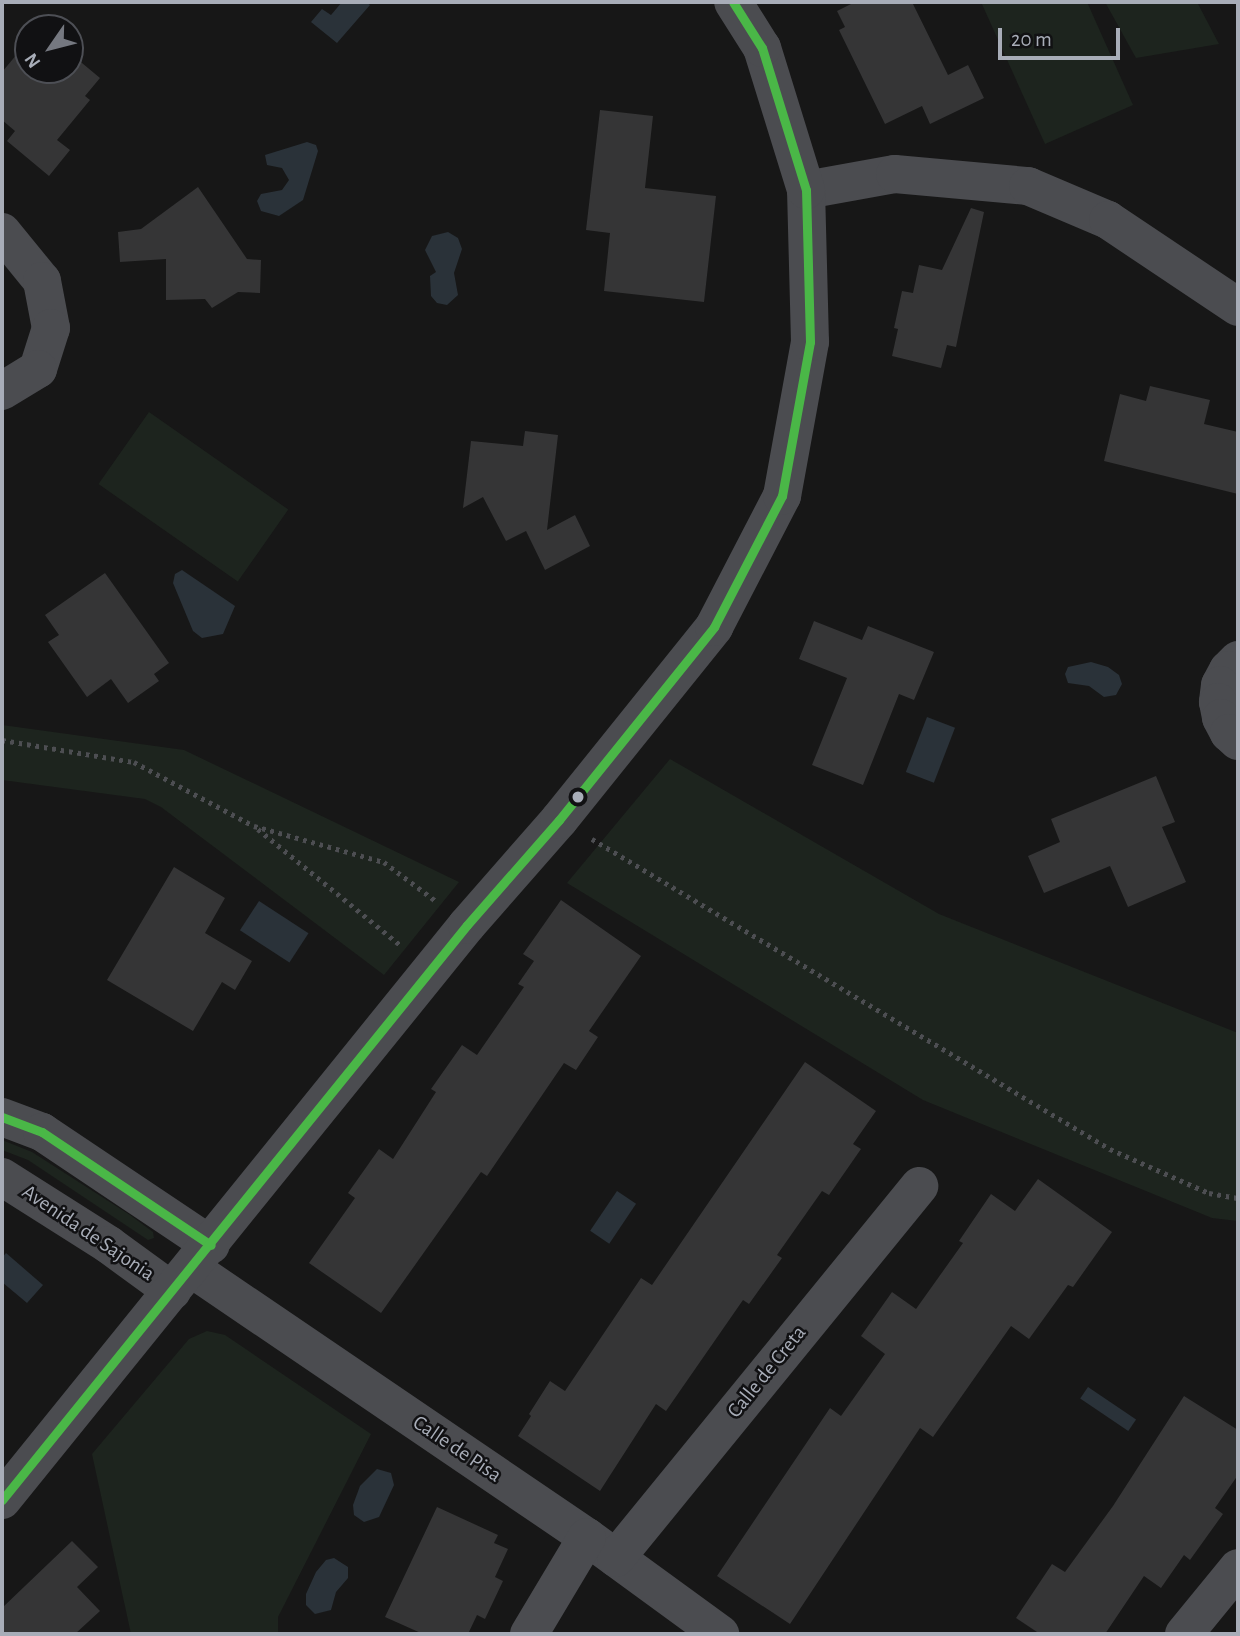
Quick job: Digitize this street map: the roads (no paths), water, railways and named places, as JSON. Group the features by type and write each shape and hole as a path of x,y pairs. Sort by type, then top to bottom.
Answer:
{"street":[{"path":"2,1500 467,925 559,820 714,627 782,496 810,342 806,190 762,48 733,2"},
{"path":"806,190 895,174 1028,186 1108,220 1238,307"},
{"path":"2,232 42,281 51,328 38,369 2,391"},
{"path":"1238,660 1220,685 1218,702 1221,718 1229,733 1238,741"},
{"path":"2,1117 42,1132 191,1268"},
{"name":"Avenida de Sajonia","path":"2,1177 109,1245 191,1268"},
{"name":"Calle de Creta","path":"528,1634 919,1186"},
{"name":"Calle de Pisa","path":"191,1268 602,1547 720,1634"},
{"path":"1184,1634 1238,1568"}]}
